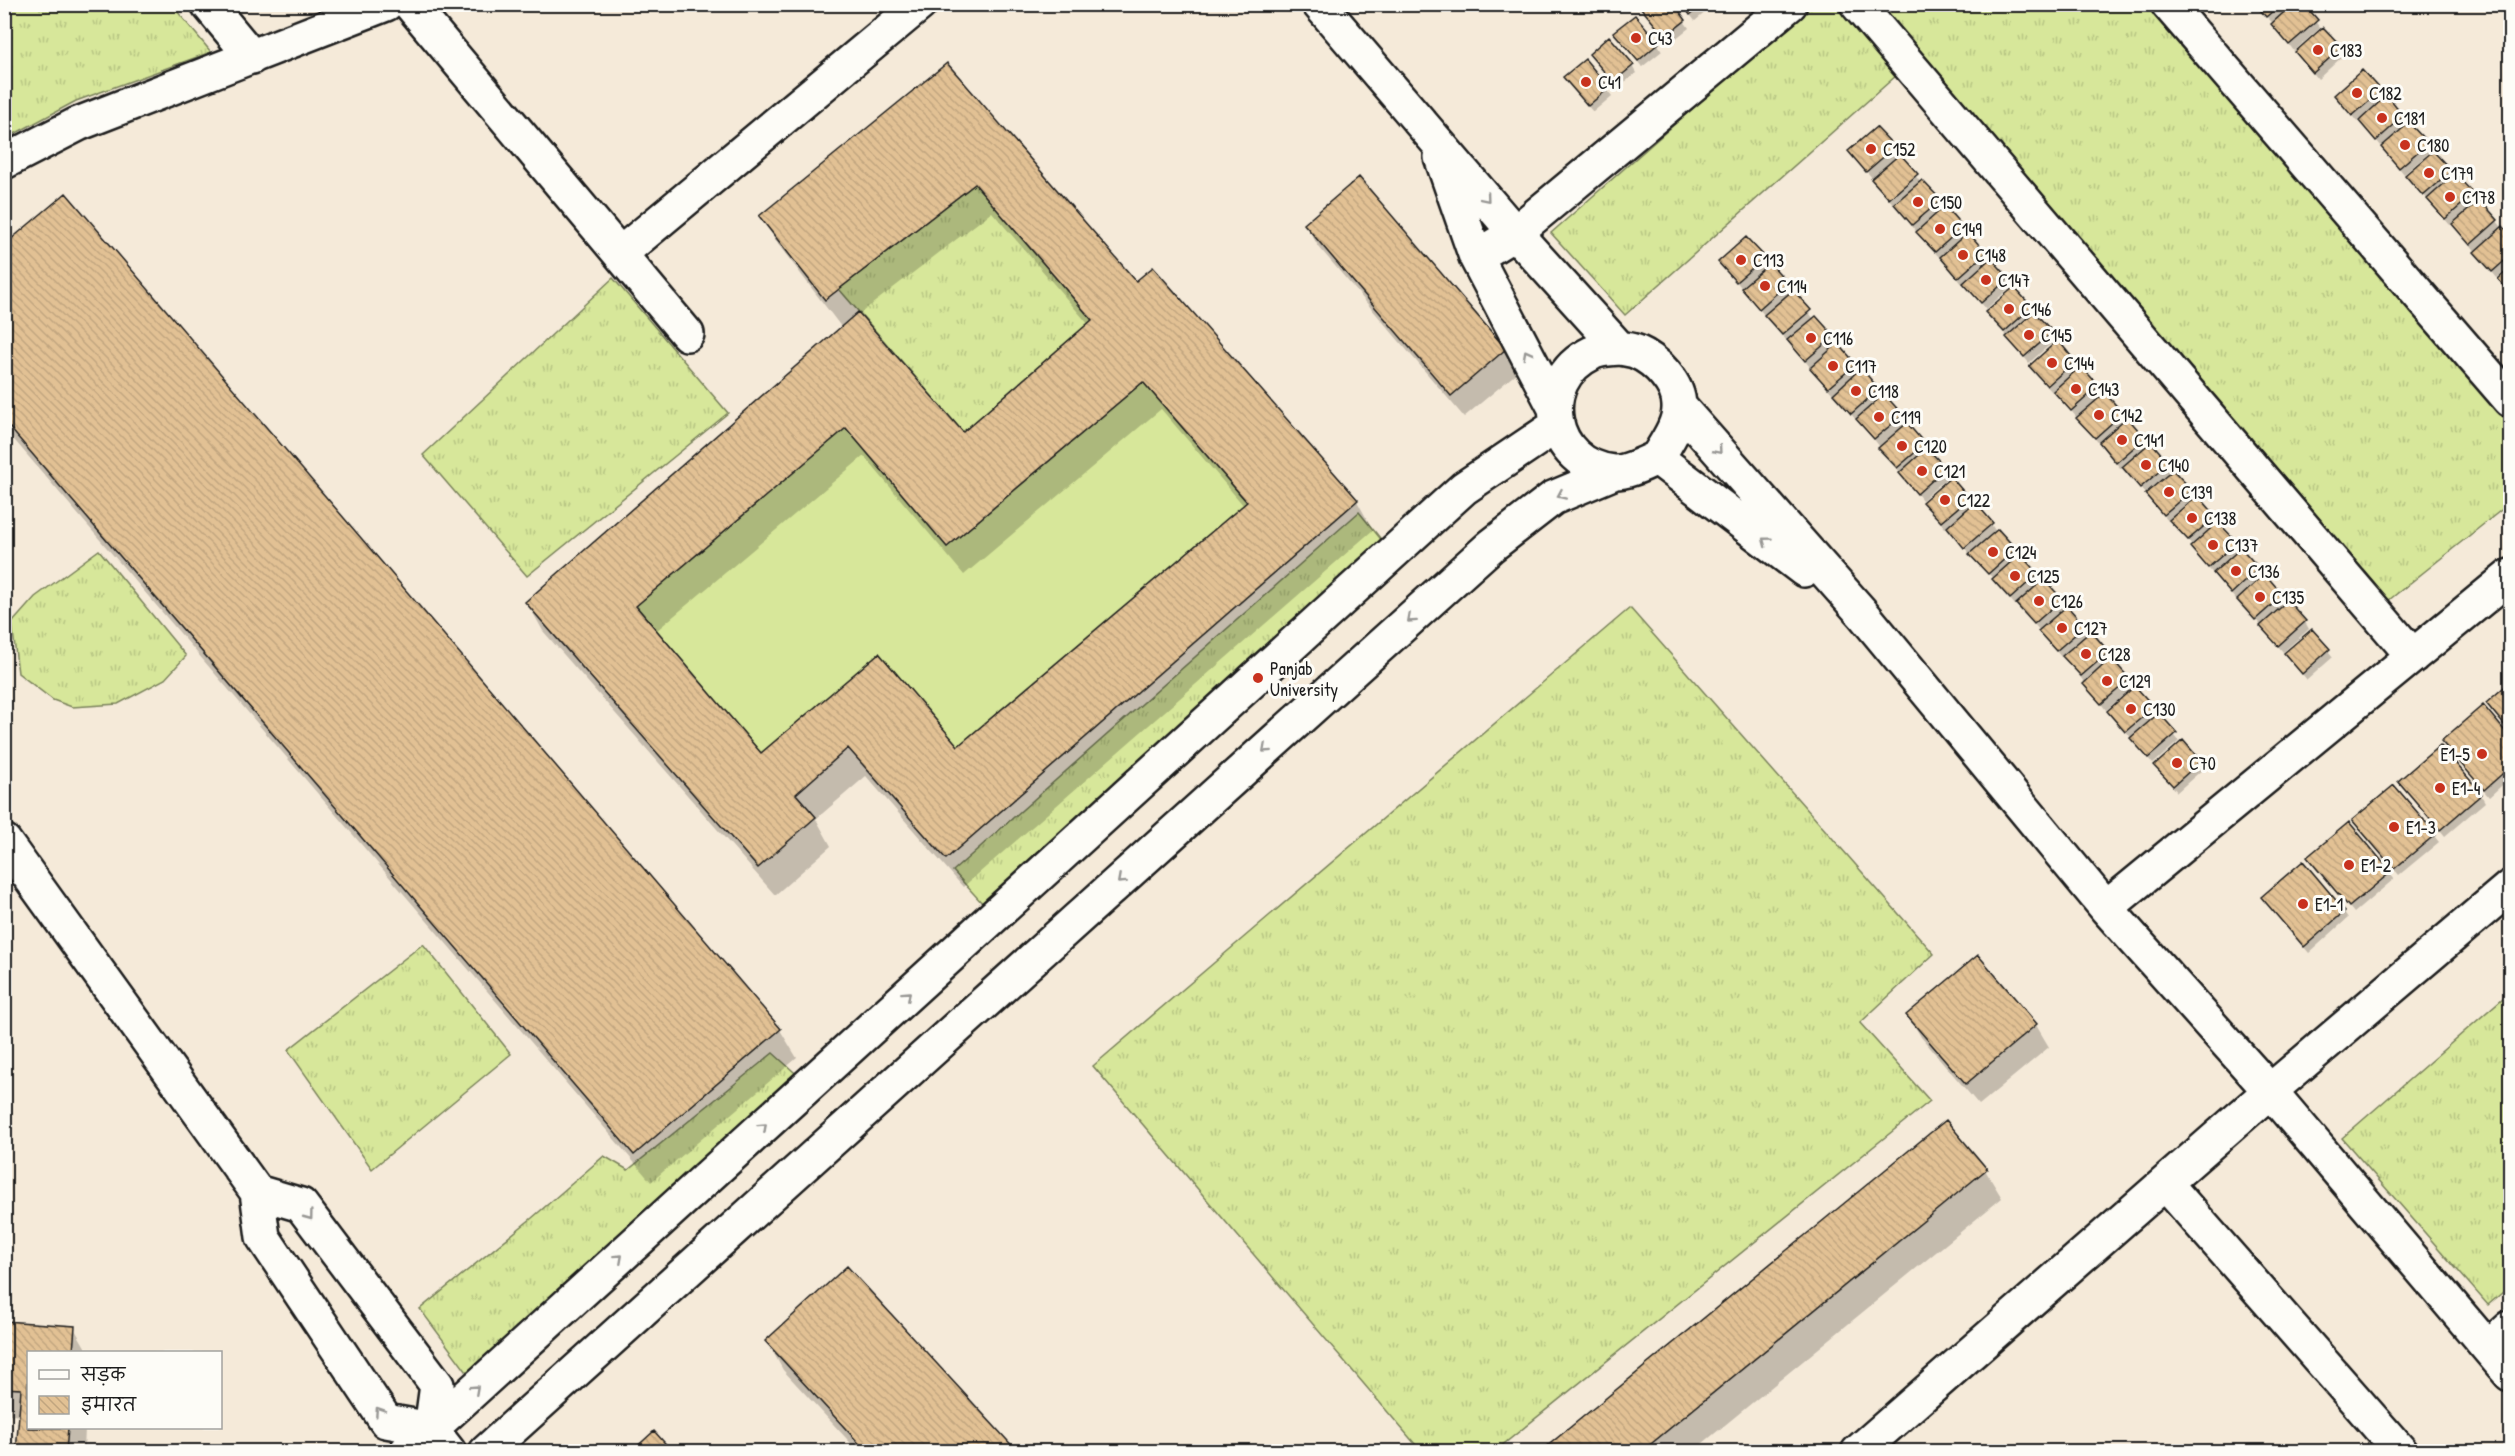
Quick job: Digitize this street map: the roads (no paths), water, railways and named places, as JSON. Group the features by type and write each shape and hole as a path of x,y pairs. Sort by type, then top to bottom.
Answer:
{"lane":[{"path":"208,4 252,57"},
{"path":"4,162 78,124 386,4"},
{"path":"410,4 687,334"},
{"path":"620,254 920,4"},
{"path":"1319,4 1515,232 1619,348"},
{"path":"1476,257 1515,232 1790,4"},
{"path":"1857,4 2413,656"},
{"path":"2168,4 2511,400"},
{"path":"1435,138 1476,257 1570,450 1589,464 1615,472"},
{"path":"406,1452 440,1440 1464,488 1555,416 1559,383 1574,363 1594,352 1619,348 1638,352 1661,368 1674,388 1679,406 1863,614 2106,908 2270,1091 2499,1338 2511,1374"},
{"path":"486,1452 1491,546 1553,498 1615,472 1657,458 1672,434 1679,406"},
{"path":"1657,458 1863,614"},
{"path":"2106,908 2511,576"},
{"path":"4,841 257,1192 263,1238 386,1421 440,1440"},
{"path":"1858,1452 2270,1091 2511,887"},
{"path":"2165,1183 2401,1452"},
{"path":"257,1192 301,1206 437,1385 440,1440"}],"place":[{"name":"C43","path":"1636,38"},
{"name":"C183","path":"2318,50"},
{"name":"C41","path":"1586,82"},
{"name":"C182","path":"2357,93"},
{"name":"C181","path":"2382,118"},
{"name":"C180","path":"2405,145"},
{"name":"C152","path":"1871,149"},
{"name":"C179","path":"2429,173"},
{"name":"C178","path":"2450,197"},
{"name":"C150","path":"1918,202"},
{"name":"C149","path":"1940,229"},
{"name":"C148","path":"1963,255"},
{"name":"C113","path":"1741,260"},
{"name":"C147","path":"1986,280"},
{"name":"C114","path":"1765,286"},
{"name":"C146","path":"2009,309"},
{"name":"C145","path":"2029,335"},
{"name":"C116","path":"1811,338"},
{"name":"C144","path":"2052,363"},
{"name":"C117","path":"1833,366"},
{"name":"C143","path":"2076,389"},
{"name":"C118","path":"1856,391"},
{"name":"C142","path":"2099,415"},
{"name":"C119","path":"1879,417"},
{"name":"C141","path":"2122,440"},
{"name":"C120","path":"1902,446"},
{"name":"C140","path":"2146,465"},
{"name":"C121","path":"1922,471"},
{"name":"C139","path":"2169,492"},
{"name":"C122","path":"1945,500"},
{"name":"C138","path":"2192,518"},
{"name":"C137","path":"2213,545"},
{"name":"C124","path":"1993,552"},
{"name":"C136","path":"2236,571"},
{"name":"C125","path":"2015,576"},
{"name":"C135","path":"2260,597"},
{"name":"C126","path":"2039,601"},
{"name":"C127","path":"2062,628"},
{"name":"C128","path":"2086,654"},
{"name":"Panjab University","path":"1258,678"},
{"name":"C129","path":"2107,681"},
{"name":"C130","path":"2131,709"},
{"name":"E1-5","path":"2482,754"},
{"name":"C70","path":"2177,763"},
{"name":"E1-4","path":"2440,788"},
{"name":"E1-3","path":"2394,827"},
{"name":"E1-2","path":"2349,865"},
{"name":"E1-1","path":"2303,904"}]}
